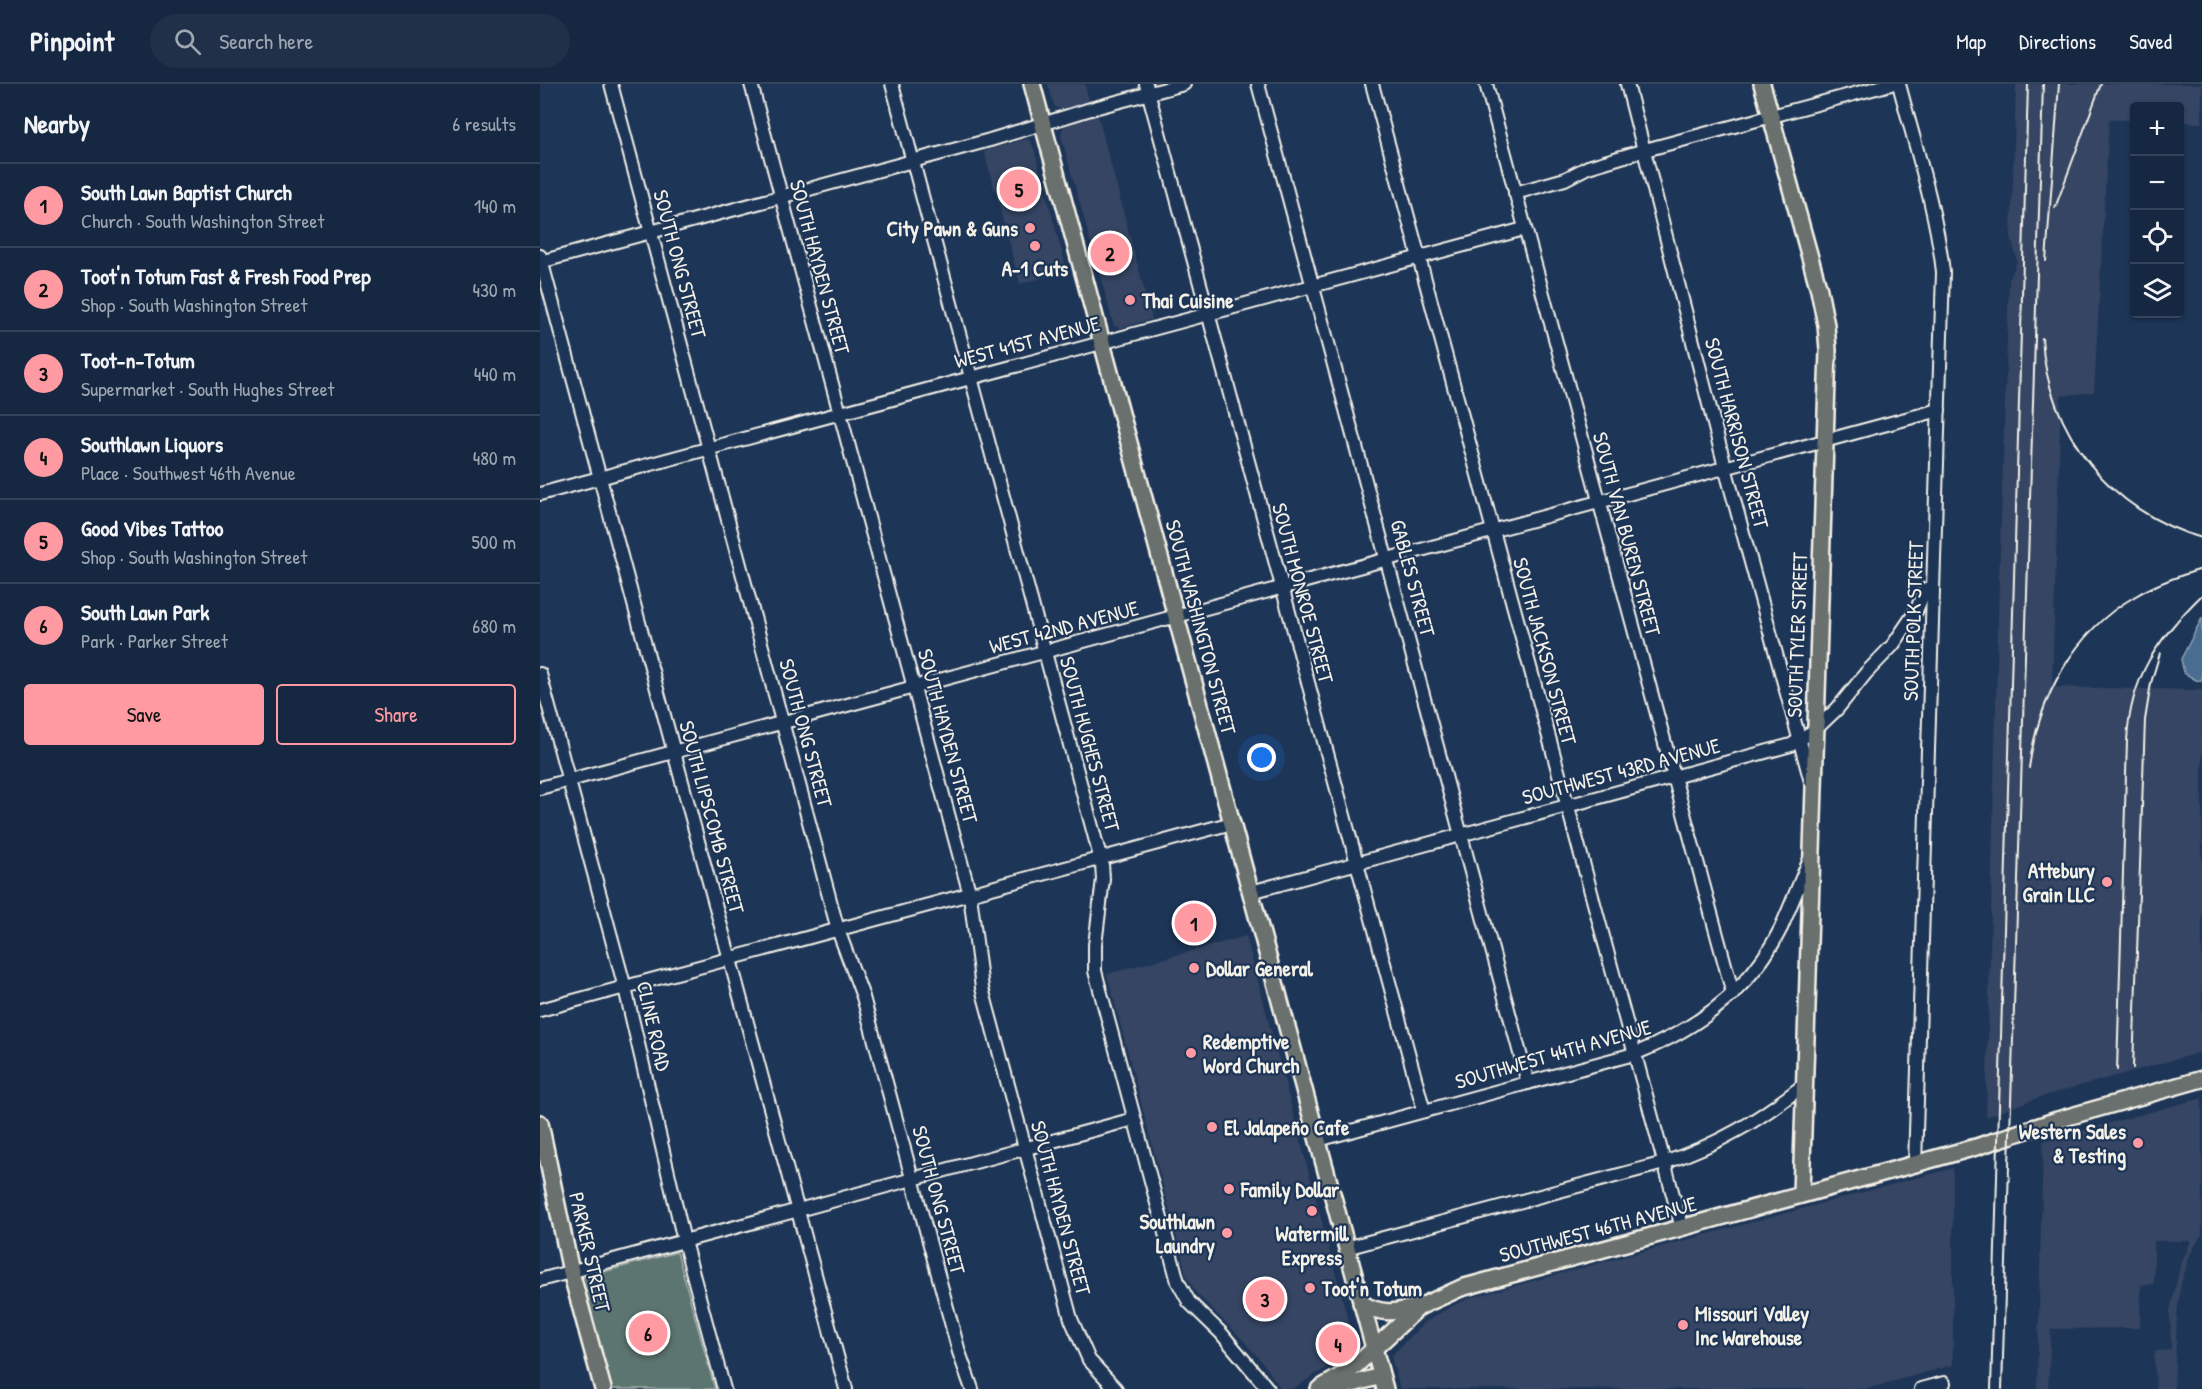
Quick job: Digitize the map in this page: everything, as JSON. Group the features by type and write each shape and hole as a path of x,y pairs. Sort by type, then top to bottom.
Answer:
{"main road":[{"name":"SOUTH WASHINGTON STREET","path":"1032,84 1383,1383"},
{"name":"SOUTH TYLER STREET","path":"1762,84 1819,290 1828,350 1801,1195"},
{"name":"SOUTHWEST 46TH AVENUE","path":"1319,1389 1351,1370 1419,1307 1461,1288 1915,1164 2057,1120 2202,1079"},
{"name":"PARKER STREET","path":"540,1123 571,1272 603,1389"},
{"path":"1361,1304 1373,1311 1388,1313 1419,1307"},
{"path":"1335,1389 1383,1383"}],"street":[{"name":"SOUTH ONG STREET","path":"611,84 838,930 863,997 959,1352 972,1389"},
{"name":"SOUTH HAYDEN STREET","path":"751,84 970,895 982,988 1076,1333 1089,1360 1116,1389"},
{"name":"SOUTH HUGHES STREET","path":"892,84 1101,859 1103,879 1095,945 1095,971 1174,1269 1189,1302 1239,1353 1268,1389"},
{"path":"541,260 912,162 1043,124 1147,89 1184,84"},
{"name":"GABLES STREET","path":"1258,84 1528,1083"},
{"name":"SOUTH JACKSON STREET","path":"1372,84 1682,1228"},
{"name":"SOUTH VAN BUREN STREET","path":"1486,84 1733,994"},
{"name":"SOUTH HARRISON STREET","path":"1627,84 1725,467 1814,792"},
{"path":"1515,193 1565,179 1588,167 1645,150 1891,84"},
{"name":"SOUTH POLK STREET","path":"1899,84 1940,244 1943,272 1915,1164"},
{"name":"SOUTH MONROE STREET","path":"1147,89 1424,1112"},
{"name":"WEST 41ST AVENUE","path":"540,494 1524,229"},
{"name":"SOUTH LIPSCOMB STREET","path":"541,260 846,1389"},
{"name":"WEST 42ND AVENUE","path":"540,788 1939,410"},
{"name":"SOUTHWEST 43RD AVENUE","path":"1251,892 1791,745 1815,730 1837,709 1866,673 1893,645 1916,611 1925,590 1933,586"},
{"name":"CLINE ROAD","path":"540,674 626,988 684,1241 724,1389"},
{"path":"540,1010 1232,823"},
{"name":"SOUTHWEST 44TH AVENUE","path":"1318,1140 1634,1054 1688,1029 1733,994 1755,969 1777,935 1812,853"},
{"path":"1347,1248 1664,1162 1700,1150 1737,1132 1805,1084"},
{"path":"540,1280 1134,1119"},
{"path":"1921,1389 1944,1383"}],"shaded area":[{"path":"1048,84 1085,84 1089,101 1062,109 1057,108"},
{"path":"2016,84 2202,84 2202,123 2184,122 2184,102 2130,102 2130,120 2109,120 2094,392 2061,396 2052,687 2202,690 2202,1052 2040,1097 1986,1117 2009,280 2017,261 2011,236"},
{"path":"1098,116 1152,319 1120,328 1114,326 1061,136 1065,125"},
{"path":"1030,140 1034,149 1067,271 1020,284 984,151"},
{"path":"2202,618 2202,681 2184,673 2181,659"},
{"path":"1246,936 1356,1350 1292,1389 1281,1389 1263,1363 1241,1338 1196,1293 1187,1277 1107,974"},
{"path":"2202,1098 2202,1234 2190,1255 2181,1284 2177,1316 2174,1389 2156,1389 2154,1357 2156,1351 2171,1350 2170,1311 2180,1266 2191,1241 2154,1241 2154,1284 2141,1285 2140,1328 2051,1329 2048,1389 2037,1389 2043,1141"},
{"path":"1953,1168 1953,1365 1866,1389 1400,1389 1391,1356 1425,1322 1470,1298"}],"green space":[{"path":"677,1252 715,1389 611,1389 581,1278"}],"railway":[{"path":"1991,1389 2028,84"},
{"path":"2002,1389 2043,84"},
{"path":"2046,261 2059,84"},
{"path":"2055,208 2101,84"},
{"path":"2042,338 2047,373 2056,405 2071,436 2090,464 2113,489 2139,509 2169,526 2202,538"},
{"path":"2029,768 2034,743 2050,693 2076,649 2093,629 2112,612 2142,592 2202,569"},
{"path":"2117,1070 2129,718 2140,678 2149,660 2172,627 2202,595"},
{"path":"2133,1068 2145,720 2151,683 2160,653"}],"place":[{"name":"Good Vibes Tattoo","path":"1019,189"},
{"name":"City Pawn & Guns","path":"1030,228"},
{"name":"A-1 Cuts","path":"1035,246"},
{"name":"Toot'n Totum Fast & Fresh Food Prep","path":"1110,253"},
{"name":"Thai Cuisine","path":"1130,300"},
{"name":"Attebury Grain LLC","path":"2107,882"},
{"name":"South Lawn Baptist Church","path":"1194,923"},
{"name":"Dollar General","path":"1194,968"},
{"name":"Redemptive Word Church","path":"1191,1053"},
{"name":"El Jalapeño Cafe","path":"1212,1127"},
{"name":"Western Sales & Testing","path":"2138,1143"},
{"name":"Family Dollar","path":"1229,1189"},
{"name":"Watermill Express","path":"1312,1211"},
{"name":"Southlawn Laundry","path":"1227,1233"},
{"name":"Toot'n Totum","path":"1310,1288"},
{"name":"Toot-n-Totum","path":"1265,1299"},
{"name":"Missouri Valley Inc Warehouse","path":"1683,1325"},
{"name":"South Lawn Park","path":"648,1333"},
{"name":"Southlawn Liquors","path":"1338,1344"}]}
